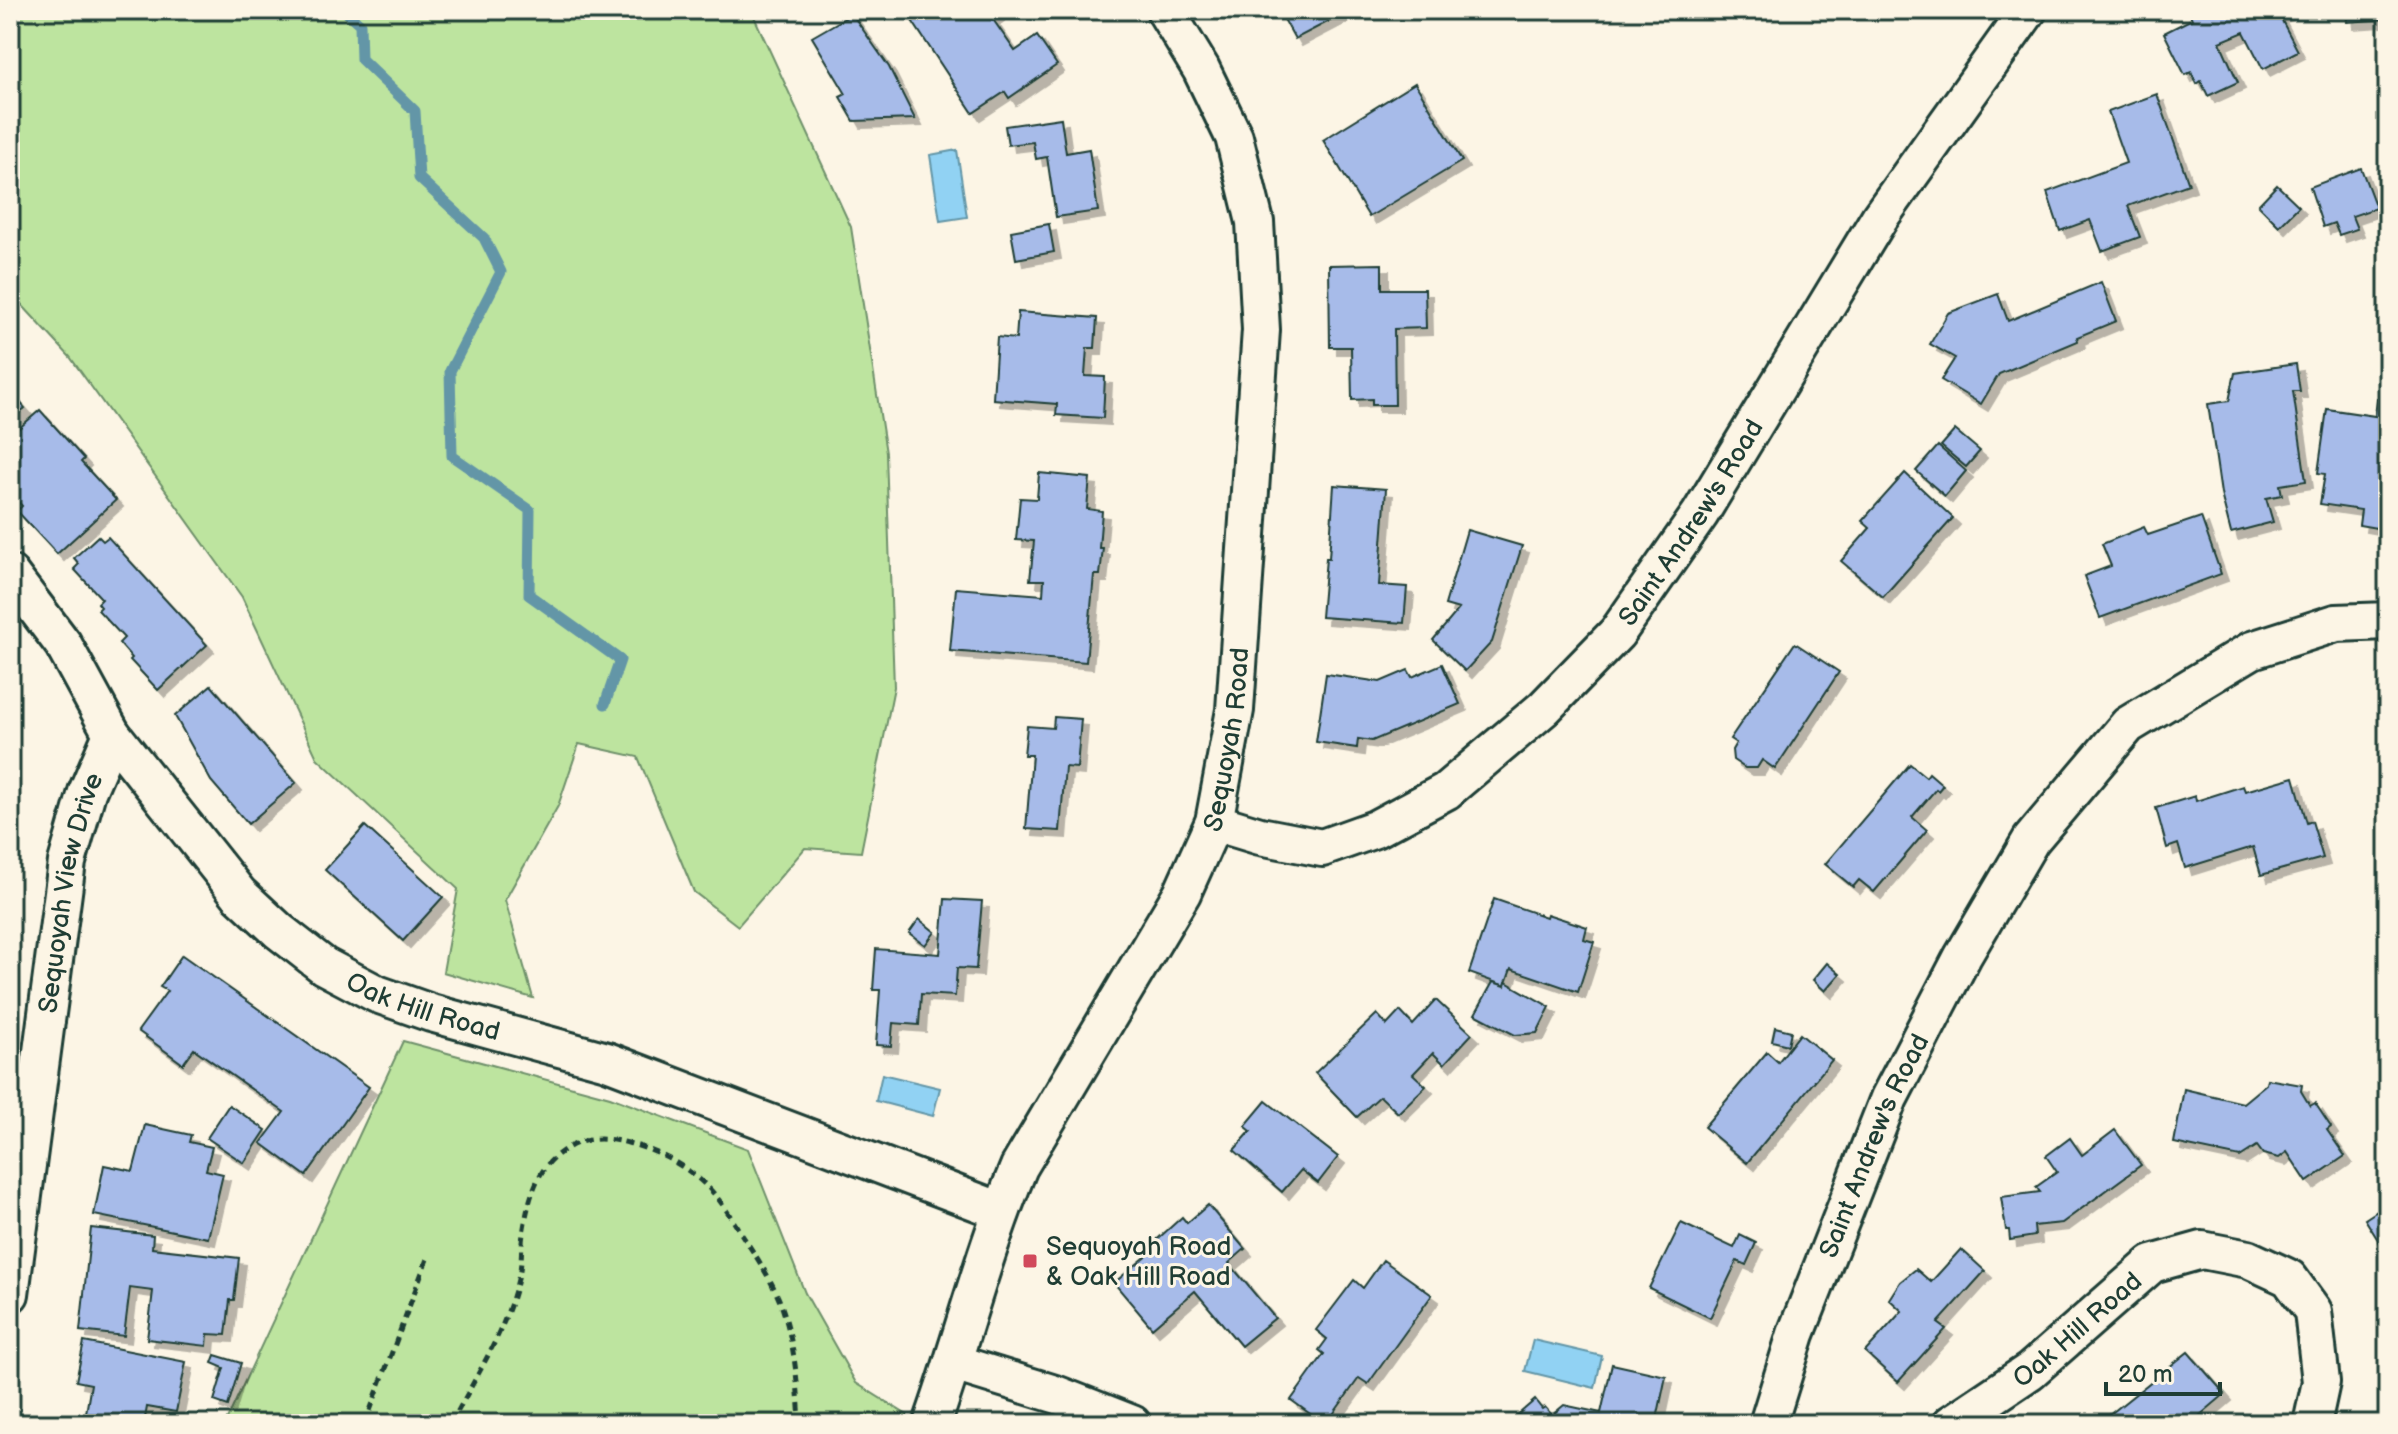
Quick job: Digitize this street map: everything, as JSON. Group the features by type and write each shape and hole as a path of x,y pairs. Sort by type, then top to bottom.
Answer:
{"street":[{"name":"Sequoyah Road","path":"932,1424 1001,1211 1019,1167 1182,893 1214,822 1235,710 1261,330 1255,222 1234,137 1201,69 1165,10"},
{"name":"Saint Andrew's Road","path":"1214,822 1260,836 1322,848 1375,829 1446,791 1544,708 1617,633 1700,514 1880,217 2028,10"},
{"name":"Oak Hill Road","path":"10,574 63,644 112,734 239,894 324,966 377,994 607,1061 1001,1211"},
{"name":"Saint Andrew's Road","path":"1768,1424 1796,1334 1889,1098 1963,956 2031,840 2128,725 2252,650 2336,623 2388,621"},
{"name":"Sequoyah View Drive","path":"10,1294 13,1251 67,862 87,792 112,734"},
{"name":"Oak Hill Road","path":"1951,1424 2030,1371 2152,1264 2202,1250 2248,1259 2289,1278 2313,1311 2321,1382 2312,1424"},
{"path":"954,1363 1058,1395 1132,1424"}],"path":[{"path":"451,1424 504,1325 521,1267 523,1235 534,1187 553,1158 582,1140 612,1139 642,1146 694,1175 715,1195 752,1251 782,1309 798,1380 800,1424"},
{"path":"365,1424 427,1259"}],"green space":[{"path":"10,10 751,10 851,227 886,453 894,687 861,852 805,848 738,926 694,892 638,757 579,744 558,806 505,900 533,998 443,972 458,889 317,758 242,597 70,357 10,292"},
{"path":"403,1041 610,1097 748,1149 805,1293 856,1383 907,1415 904,1424 225,1424"}],"water":[{"path":"957,150 967,217 940,221 930,155"},
{"path":"882,1074 940,1088 933,1116 876,1101"},
{"path":"1533,1340 1602,1356 1595,1388 1525,1371"}],"building":[{"path":"905,10 1002,10 992,18 1015,51 1037,36 1057,65 1009,98 1005,92 973,113"},
{"path":"1279,10 1338,10 1341,15 1295,39"},
{"path":"2188,10 2285,10 2286,13 2279,15 2298,51 2263,69 2244,32 2220,42 2238,82 2208,96 2201,81 2197,84 2191,72 2185,75 2164,33 2192,19"},
{"path":"2346,10 2388,10 2388,19 2347,22"},
{"path":"852,14 889,67 915,119 854,121 840,97 846,94 812,37"},
{"path":"1415,83 1462,161 1369,217 1323,140"},
{"path":"2157,94 2189,184 2128,206 2140,237 2102,251 2090,220 2060,231 2047,192 2126,163 2108,112"},
{"path":"1061,118 1066,153 1089,149 1098,211 1056,217 1047,157 1036,159 1033,142 1008,145 1005,126"},
{"path":"2361,168 2376,208 2352,216 2357,229 2339,235 2334,223 2323,227 2310,187"},
{"path":"2277,185 2299,206 2279,226 2258,205"},
{"path":"1049,224 1054,252 1016,259 1011,231"},
{"path":"1382,264 1382,289 1425,289 1426,328 1394,329 1395,405 1372,405 1372,399 1352,400 1351,347 1330,347 1329,265"},
{"path":"2101,282 2116,321 2077,337 2078,341 1999,374 1981,404 1941,380 1955,358 1930,344 1948,313 1998,294 2008,321"},
{"path":"1018,312 1097,318 1095,348 1087,348 1085,376 1105,377 1103,418 1056,415 1057,404 993,399 997,337 1016,339"},
{"path":"2296,364 2300,391 2293,391 2306,481 2280,485 2282,495 2266,498 2273,522 2231,533 2221,494 2208,404 2229,401 2235,373"},
{"path":"10,391 25,408 10,420"},
{"path":"2377,399 2388,400 2388,530 2359,525 2361,510 2320,504 2325,474 2318,473 2327,409 2375,416"},
{"path":"40,410 116,500 57,554 17,511 22,506 10,493 10,436"},
{"path":"1955,430 1980,451 1966,467 1941,446"},
{"path":"1938,446 1966,471 1945,496 1916,471"},
{"path":"1039,473 1090,478 1087,509 1102,511 1099,548 1103,548 1100,575 1094,575 1086,662 950,651 956,588 1043,595 1044,580 1030,580 1034,541 1016,540 1020,498 1037,499"},
{"path":"1905,473 1953,518 1883,597 1841,561 1870,528 1862,521"},
{"path":"1334,485 1386,489 1379,585 1407,587 1404,623 1321,617"},
{"path":"2201,517 2221,574 2100,618 2084,576 2111,566 2102,544 2144,527 2148,535"},
{"path":"1467,530 1522,546 1492,642 1465,671 1433,640 1459,609 1445,605"},
{"path":"98,536 103,541 108,537 207,645 158,690 130,660 132,658 119,643 124,638 98,610 102,599 74,569 79,564 74,558"},
{"path":"1795,643 1839,672 1775,769 1762,760 1757,768 1745,768 1733,760 1732,750 1736,743 1730,739"},
{"path":"1442,664 1460,704 1372,741 1358,739 1357,748 1316,742 1326,674 1380,682 1408,670 1412,677"},
{"path":"211,685 296,783 248,824 211,781 175,716"},
{"path":"1054,717 1081,719 1077,768 1065,767 1060,831 1026,829 1032,755 1024,755 1027,726 1053,728"},
{"path":"1910,764 1926,777 1929,773 1943,785 1912,817 1927,830 1874,892 1859,880 1853,887 1825,864"},
{"path":"2294,777 2307,823 2312,821 2323,858 2261,875 2253,847 2185,868 2178,844 2167,848 2156,808 2195,796 2196,801 2243,786 2245,791"},
{"path":"365,826 443,897 403,941 325,870"},
{"path":"945,899 982,901 976,969 957,968 955,996 921,994 919,1025 893,1023 891,1046 876,1045 880,990 873,990 876,949 940,954"},
{"path":"1494,899 1587,927 1584,939 1594,942 1578,992 1511,969 1505,986 1469,973"},
{"path":"919,919 935,932 925,945 909,933"},
{"path":"182,955 369,1087 306,1176 261,1143 284,1112 194,1049 183,1064 138,1031 167,991 160,987"},
{"path":"1827,963 1840,974 1825,991 1813,980"},
{"path":"1493,982 1505,986 1506,982 1550,1007 1537,1033 1515,1035 1475,1014"},
{"path":"1436,1000 1472,1034 1444,1064 1433,1053 1413,1074 1426,1086 1398,1113 1380,1096 1357,1117 1315,1073 1377,1014 1387,1025 1400,1011 1413,1025"},
{"path":"1775,1027 1791,1031 1788,1045 1772,1041"},
{"path":"1800,1034 1832,1060 1747,1163 1704,1127 1767,1052 1778,1062"},
{"path":"2267,1079 2302,1085 2301,1091 2310,1106 2315,1103 2331,1127 2327,1130 2345,1156 2307,1182 2287,1152 2279,1158 2263,1154 2257,1146 2240,1157 2174,1143 2184,1089 2243,1103 2266,1084"},
{"path":"1266,1101 1338,1157 1318,1183 1301,1170 1282,1192 1234,1150 1251,1131 1245,1126"},
{"path":"229,1105 266,1130 244,1163 207,1138"},
{"path":"145,1125 191,1135 189,1142 212,1147 206,1170 223,1174 208,1238 94,1215 104,1165 133,1171"},
{"path":"2115,1130 2141,1165 2062,1223 2034,1226 2035,1236 2010,1240 2001,1197 2040,1192 2036,1187 2057,1172 2046,1156 2070,1138 2082,1155"},
{"path":"2388,1204 2388,1256 2365,1219"},
{"path":"1208,1205 1245,1249 1229,1263 1275,1318 1241,1346 1195,1291 1152,1328 1114,1283 1155,1249 1151,1245 1182,1217 1187,1223"},
{"path":"1681,1223 1734,1248 1740,1235 1756,1243 1746,1265 1737,1261 1710,1318 1649,1288"},
{"path":"91,1228 153,1235 152,1248 239,1258 226,1335 208,1334 207,1346 147,1339 153,1291 130,1288 124,1336 80,1331"},
{"path":"1961,1249 1985,1271 1938,1323 1946,1329 1898,1382 1865,1352 1902,1311 1889,1299 1900,1282 1916,1269 1931,1282"},
{"path":"1383,1260 1432,1295 1368,1384 1359,1378 1324,1424 1291,1400 1324,1354 1319,1350 1327,1339 1316,1330 1354,1280 1363,1288"},
{"path":"84,1342 186,1362 176,1412 147,1407 144,1424 80,1424 81,1418 85,1419 91,1384 76,1381"},
{"path":"2188,1352 2225,1394 2199,1416 2206,1424 2098,1424"},
{"path":"215,1355 241,1363 228,1406 214,1401 224,1368 212,1363"},
{"path":"1612,1364 1666,1376 1656,1424 1507,1424 1535,1400 1552,1415 1564,1405 1601,1413"}],"waterway":[{"path":"344,10 360,24 361,59 415,111 419,178 484,238 501,272 450,371 452,456 530,510 529,595 620,660 605,704"}],"place":[{"name":"Sequoyah Road & Oak Hill Road","path":"1030,1261"}]}
